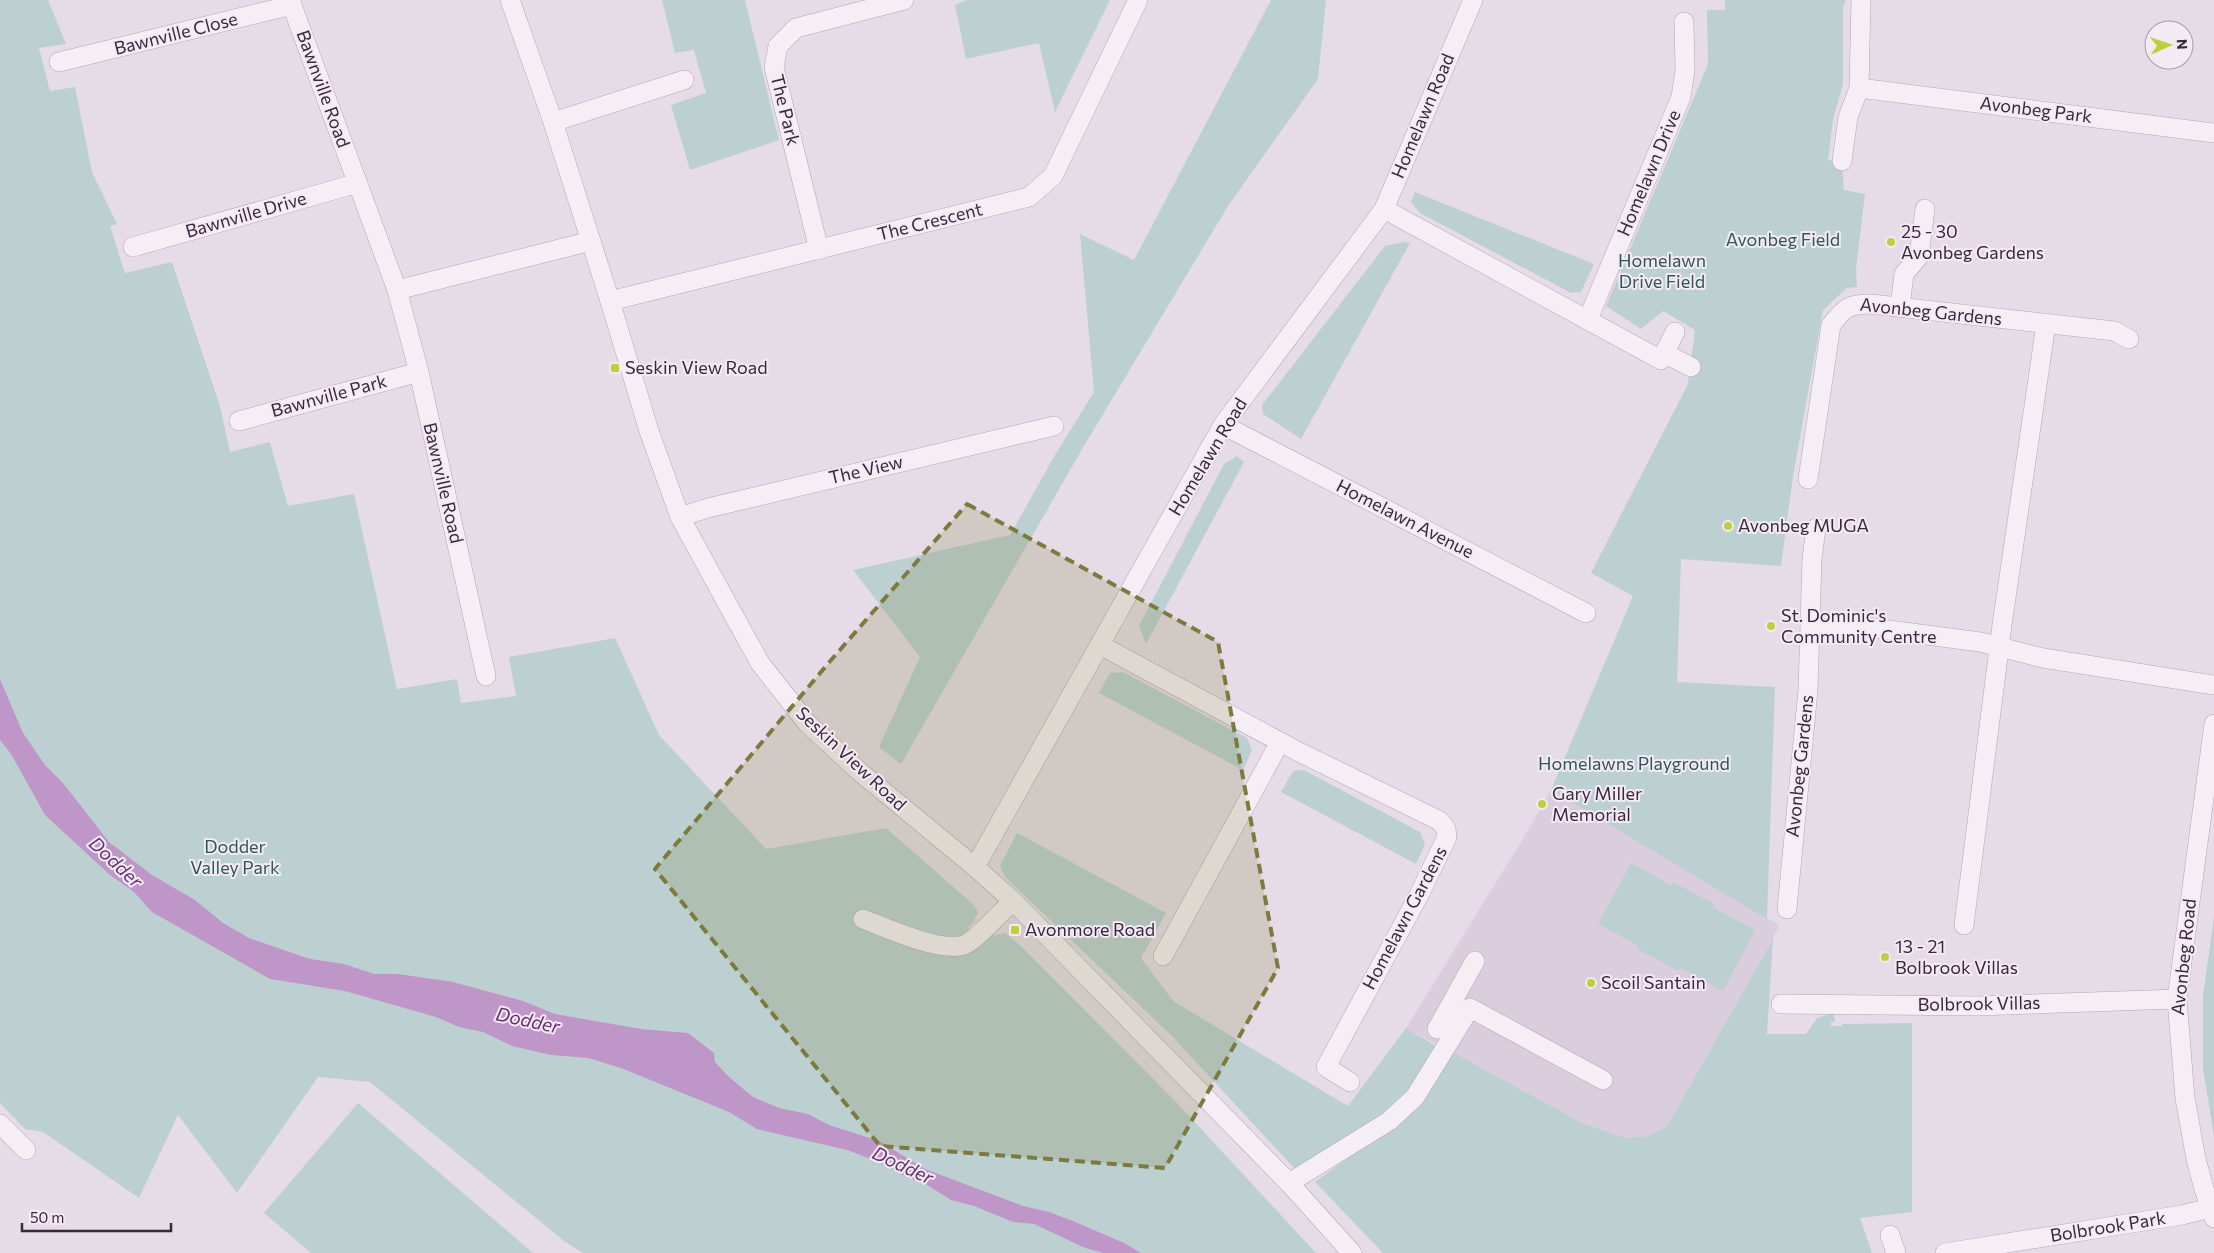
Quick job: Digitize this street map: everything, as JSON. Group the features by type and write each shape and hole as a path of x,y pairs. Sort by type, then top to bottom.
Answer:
{"street":[{"name":"Seskin View Road","path":"510,0 553,122 649,431 680,517 760,663 808,723 860,772 975,867"},
{"name":"The Park","path":"819,250 774,67 778,46 796,28 904,0"},
{"name":"The Crescent","path":"610,301 1029,197 1053,176 1138,0"},
{"name":"Homelawn Road","path":"975,867 1223,425 1384,209 1473,0"},
{"path":"1842,160 1848,117 1859,88 1861,0"},
{"name":"Bawnville Close","path":"59,62 291,2"},
{"name":"Bawnville Road","path":"291,2 397,290 419,372 486,676"},
{"name":"Homelawn Drive","path":"1588,319 1681,97 1685,70 1684,22"},
{"path":"553,122 684,80"},
{"name":"Avonbeg Park","path":"1859,88 2214,132"},
{"name":"Bawnville Drive","path":"133,246 358,183"},
{"path":"1384,209 1661,360 1675,332"},
{"path":"1900,307 1904,274 1919,256 1925,209"},
{"path":"397,290 591,241"},
{"name":"Avonbeg Gardens","path":"1808,479 1831,325 1841,312 1852,304 1900,307 2114,332 2129,339"},
{"path":"1964,926 2000,647 2046,324"},
{"path":"1664,353 1691,367"},
{"name":"Bawnville Park","path":"239,421 419,372"},
{"name":"Homelawn Avenue","path":"1223,425 1586,613"},
{"name":"The View","path":"680,517 708,508 1054,426"},
{"name":"Avonbeg Gardens","path":"1787,909 1808,690 1812,559 1816,528"},
{"path":"1810,623 1858,626 2000,647 2043,658 2214,685"},
{"name":"Homelawn Gardens","path":"1100,645 1280,742 1440,821 1447,833 1419,895 1326,1068 1350,1082"},
{"name":"Avonbeg Road","path":"2212,1213 2196,1159 2185,1098 2177,998 2214,724"},
{"path":"1163,956 1280,742"},
{"path":"975,867 1013,901 1289,1183 1352,1253"},
{"path":"863,919 918,940 945,946 962,946 975,938 1013,901"},
{"path":"1289,1183 1389,1121 1415,1097 1445,1049 1475,961"},
{"name":"Bolbrook Villas","path":"1781,1004 1978,1006 2177,998"},
{"path":"1437,1029 1462,1003"},
{"path":"1462,1003 1603,1080"},
{"path":"0,1124 26,1150"},
{"name":"Bolbrook Park","path":"1945,1253 2182,1215 2212,1213"},
{"path":"1890,1235 1896,1253"}],"highlighted area":[{"path":"967,504 1218,642 1278,968 1165,1168 880,1146 655,869 832,659"}],"shaded area":[{"name":"Scoil Santain","path":"1551,790 1779,925 1773,939 1667,1126 1648,1136 1626,1138 1582,1123 1406,1028"}],"green space":[{"name":"Dodder Valley Park","path":"0,0 48,0 66,44 39,48 50,91 75,87 92,172 117,224 110,226 125,273 172,262 220,406 230,452 270,442 288,506 354,494 397,689 457,679 461,703 516,696 509,657 615,638 659,735 766,849 886,828 974,905 978,913 968,928 978,943 994,935 1005,933 1020,945 1179,1105 1316,1253 583,1253 564,1241 370,1082 318,1077 237,1193 178,1115 139,1198 43,1132 25,1129 0,1103"},
{"path":"662,0 745,0 779,140 690,170 671,105 706,93 694,50 675,53"},
{"path":"966,0 1110,0 1055,112 1039,43 966,59 955,5"},
{"path":"1271,0 1326,0 1318,79 1228,206 1081,451 901,764 879,747 920,657 853,570 1010,535 1055,455 1094,392 1080,234 1134,260"},
{"name":"Avonbeg Field","path":"1725,0 1846,0 1843,8 1843,84 1833,120 1828,160 1842,162 1844,190 1865,194 1856,269 1857,287 1847,288 1823,310 1793,476 1781,566 1681,559 1677,682 1775,687 1767,919 1551,790 1633,596 1591,573 1688,384 1695,330 1663,311 1641,329 1606,306 1708,64 1707,10 1725,10"},
{"path":"1415,192 1594,264 1581,292 1571,293 1420,213 1411,202"},
{"path":"1404,242 1410,243 1301,439 1263,414 1262,405 1385,246"},
{"path":"1237,456 1244,462 1146,644 1139,626 1224,464"},
{"path":"1123,672 1247,738 1252,750 1243,770 1099,693 1110,673"},
{"path":"1304,770 1420,832 1425,844 1416,864 1281,792 1293,771"},
{"path":"1017,833 1166,913 1141,958 1173,1001 1348,1106 1406,1028 1438,1047 1400,1104 1294,1168 1171,1035 1006,878 1000,866"},
{"path":"1631,863 1671,885 1673,882 1714,904 1713,907 1755,930 1723,991 1680,968 1678,971 1637,949 1639,946 1598,924"},
{"path":"2214,916 2214,1137 2203,1068 2203,996"},
{"path":"1773,939 1767,1034 1806,1034 1817,1018 1834,1013 1835,1022 1831,1022 1831,1026 1842,1026 1842,1024 1912,1023 1912,1212 1860,1218 1872,1253 1383,1253 1315,1182 1401,1119 1452,1052 1582,1123 1626,1138 1648,1136 1667,1126"},
{"path":"358,1103 533,1253 311,1253 264,1213"}],"water":[{"name":"Dodder","path":"0,679 23,733 45,765 63,783 109,842 152,875 195,900 223,923 249,938 310,959 344,964 374,974 398,974 453,982 523,1001 555,1014 641,1029 688,1033 714,1053 715,1062 753,1097 779,1108 808,1114 829,1125 879,1141 925,1169 1023,1206 1049,1212 1073,1221 1124,1243 1141,1253 1103,1253 1083,1247 1034,1224 1013,1222 974,1206 951,1200 927,1185 898,1173 887,1165 847,1150 757,1129 729,1112 621,1068 588,1058 551,1055 512,1046 483,1032 459,1027 436,1017 345,991 270,979 152,912 134,892 110,875 45,815 11,754 0,740"}],"place":[{"name":"25 - 30 Avonbeg Gardens","path":"1891,242"},
{"name":"Seskin View Road","path":"615,368"},
{"name":"Avonbeg MUGA","path":"1728,526"},
{"name":"St. Dominic's Community Centre","path":"1771,626"},
{"name":"Gary Miller Memorial","path":"1542,804"},
{"name":"Avonmore Road","path":"1015,930"},
{"name":"13 - 21 Bolbrook Villas","path":"1885,957"},
{"name":"Scoil Santain","path":"1591,983"}],"park label":[{"name":"Homelawn Drive Field","path":"1662,271"},
{"name":"Homelawns Playground","path":"1634,764"}]}
